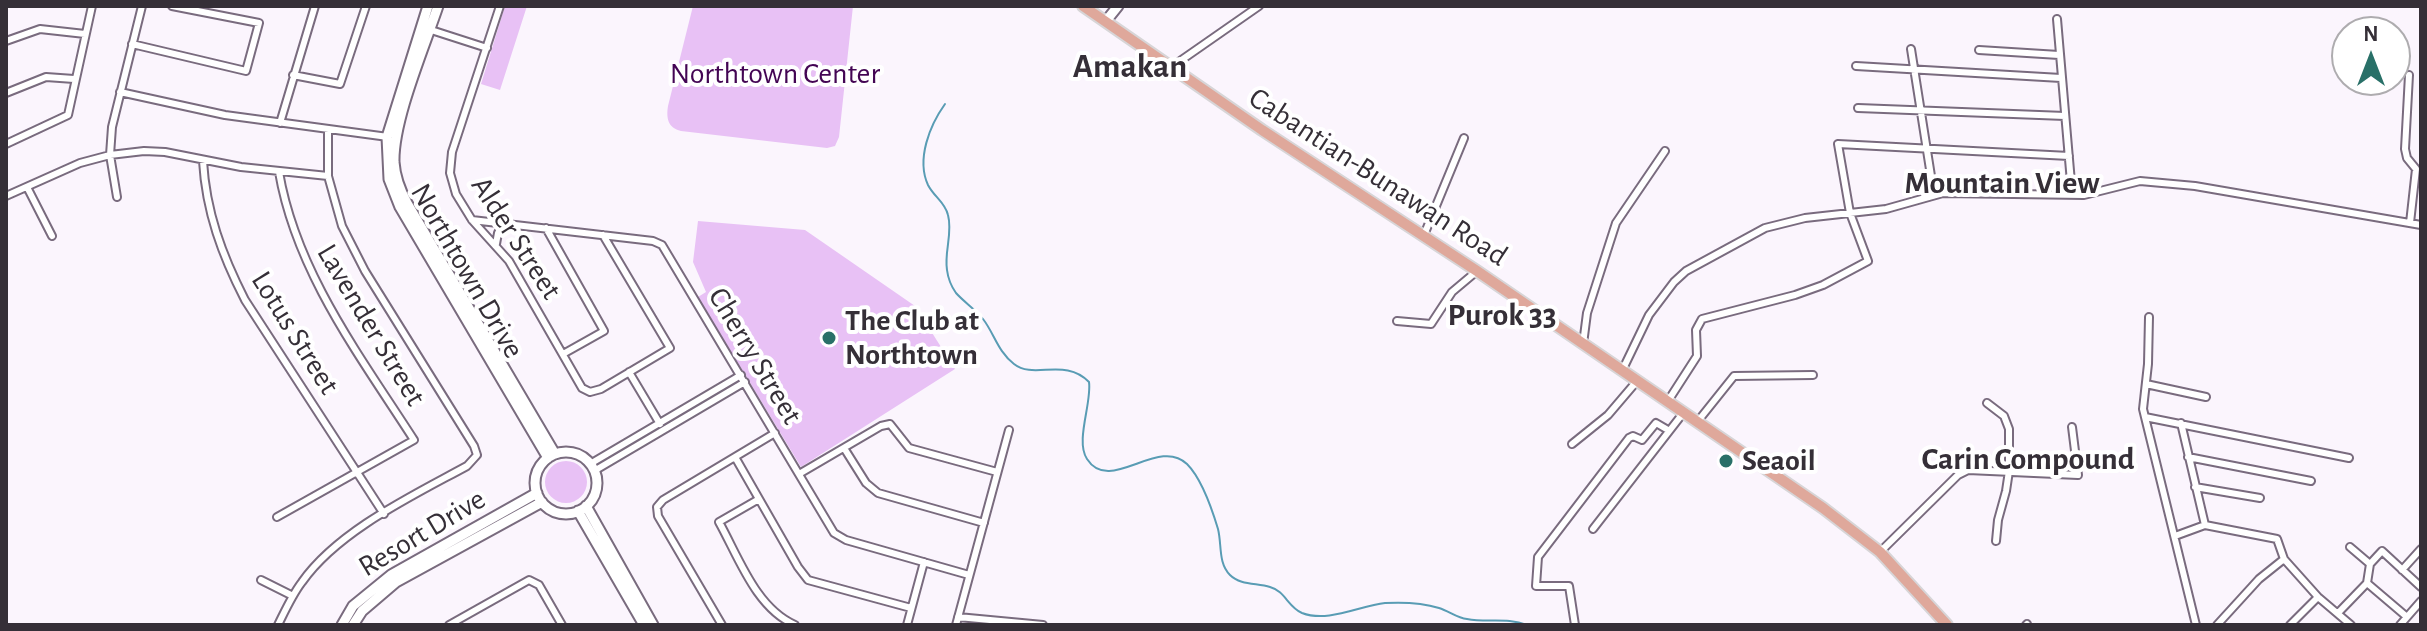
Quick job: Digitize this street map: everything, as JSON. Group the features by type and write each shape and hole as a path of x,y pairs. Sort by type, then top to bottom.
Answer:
{"main road":[{"name":"Cabantian-Bunawan Road","path":"1083,6 1170,68 1424,235 1823,508 1880,552 1947,625"}],"street":[{"path":"6,144 68,115 92,6"},
{"path":"117,197 110,155 112,127 142,6"},
{"path":"132,44 246,71 259,23 172,6"},
{"path":"280,123 315,6"},
{"path":"293,75 340,84 366,6"},
{"name":"Northtown Drive","path":"426,28 428,6"},
{"name":"Northtown Drive","path":"438,6 426,28 392,137 400,190 551,456"},
{"name":"Alder Street","path":"500,6 450,162 452,183 472,220 509,261 582,388 590,392 601,389 629,372"},
{"path":"1106,21 1118,6"},
{"path":"1170,68 1259,6"},
{"path":"2057,19 2072,194"},
{"path":"426,28 487,48"},
{"path":"6,41 40,29 85,34"},
{"path":"1911,49 1934,195"},
{"path":"1979,50 2059,55"},
{"path":"1856,66 2061,78"},
{"path":"6,93 46,77 74,79"},
{"path":"120,92 225,115 392,137"},
{"path":"2408,96 2405,149 2407,158 2416,169 2410,223"},
{"path":"1858,108 2065,116"},
{"path":"278,625 293,596 312,570 335,547 384,514 467,466 477,455 342,226 328,176 328,129"},
{"path":"1424,235 1464,138"},
{"path":"1668,401 1697,356 1696,330 1702,319 1809,290 1868,261 1850,213 1838,144 2069,156"},
{"path":"6,196 80,163 144,151 279,172 328,176"},
{"path":"1583,344 1587,313 1616,223 1665,151"},
{"name":"Lotus Street","path":"203,161 210,214 245,300 384,514"},
{"name":"Lavender Street","path":"277,517 414,440 356,350 306,263 288,220 279,172"},
{"path":"1622,371 1649,315 1686,271 1765,228 1805,218 1886,209 1953,192 2094,194 2126,183 2153,181 2421,225"},
{"path":"27,187 52,236"},
{"name":"Cherry Street","path":"472,220 653,241 662,245 840,538 969,575"},
{"path":"496,244 503,223"},
{"path":"546,228 604,331 563,354"},
{"path":"603,235 670,348 629,372 662,426"},
{"path":"1397,321 1431,324 1452,292 1477,271"},
{"path":"2149,317 2146,384 2142,403 2196,625"},
{"path":"662,426 741,375"},
{"path":"1698,421 1734,376 1813,375"},
{"path":"1572,444 1611,412 1637,381"},
{"path":"592,467 745,382"},
{"path":"2146,384 2206,397"},
{"path":"1987,403 2008,422 2009,471 1996,541"},
{"path":"1593,529 1684,412"},
{"path":"2145,417 2349,458"},
{"path":"1575,625 1569,586 1536,586 1538,557 1629,438 1633,436 1642,440 1656,423 1668,430"},
{"path":"2181,423 2205,525"},
{"path":"799,474 881,426 890,424 909,448 997,472"},
{"path":"1880,552 1958,475 1968,470 2078,475 2072,427"},
{"path":"956,625 1009,430"},
{"path":"722,625 658,516 657,507 663,500 775,433"},
{"path":"844,448 866,483 878,493 984,523"},
{"path":"574,453 592,467 596,490 582,508 558,512 540,498 536,476 551,456 574,453"},
{"path":"735,457 808,580 911,608"},
{"path":"2188,457 2311,481"},
{"path":"2195,487 2260,498"},
{"name":"Resort Drive","path":"342,625 353,606 370,589 540,498"},
{"path":"759,499 719,522 767,606 795,625"},
{"path":"582,508 644,625"},
{"path":"582,508 653,625"},
{"path":"2175,536 2205,525 2277,539 2284,559 2318,597 2351,625"},
{"path":"2350,547 2370,564"},
{"path":"2402,570 2421,549"},
{"path":"2338,613 2367,583 2370,564 2382,551 2421,587"},
{"path":"2217,625 2259,579 2284,559"},
{"path":"907,625 924,562"},
{"name":"Resort Drive","path":"353,625 377,596 417,565"},
{"path":"261,580 293,596"},
{"path":"449,625 520,583 532,580 539,585 562,625"},
{"path":"2367,583 2407,617"},
{"path":"2290,625 2318,597"},
{"path":"2400,625 2421,601"},
{"path":"958,617 1040,625"}],"green space":[{"path":"505,6 527,6 500,90 481,84"},
{"name":"Northtown Center","path":"693,6 853,6 839,137 835,146 827,148 673,128 668,118 668,106"},
{"name":"The Club at Northtown","path":"698,221 805,230 915,306 955,369 801,467 698,297 706,292 693,262"},
{"path":"566,461 581,467 587,482 581,497 566,503 551,497 545,482 551,467"}],"waterway":[{"path":"945,104 930,132 923,164 928,185 948,215 950,229 946,263 950,282 956,293 983,319 1004,354 1014,364 1031,370 1070,371 1089,382 1083,442 1087,459 1097,468 1108,471 1121,469 1162,456 1175,457 1187,464 1210,504 1226,570 1238,581 1275,589 1302,613 1322,616 1385,603 1406,603 1433,606 1463,618 1527,625"}],"place":[{"name":"The Club at Northtown","path":"829,338"},
{"name":"Seaoil","path":"1726,461"}],"district":[{"name":"Amakan","path":"1130,67"},
{"name":"Mountain View","path":"2002,183"},
{"name":"Purok 33","path":"1502,315"},
{"name":"Carin Compound","path":"2028,459"}]}
